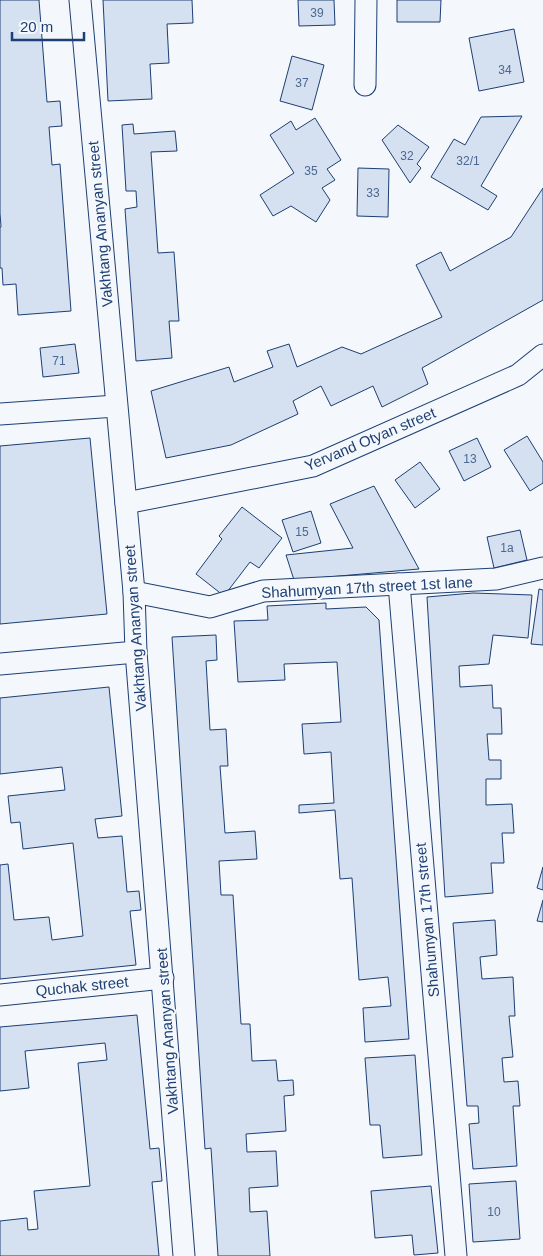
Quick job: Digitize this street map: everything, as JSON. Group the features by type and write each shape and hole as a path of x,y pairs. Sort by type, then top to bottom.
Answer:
{"street":[{"name":"Vakhtang Ananyan street","path":"80,0 134,592 136,652 184,1256"},
{"path":"365,85 366,0"},
{"name":"Yervand Otyan street","path":"126,503 313,466 518,375 543,355"},
{"path":"0,414 116,406"},
{"name":"Shahumyan 17th street 1st lane","path":"134,592 210,607 263,591 496,579 543,568"},
{"name":"Shahumyan 17th street","path":"399,584 456,1256"},
{"path":"0,664 136,652"},
{"name":"Quchak street","path":"0,995 163,978"}],"building":[{"path":"0,0 39,0 47,102 60,101 62,126 49,127 52,165 60,164 71,311 18,315 16,284 3,285 2,268 0,268"},
{"path":"103,0 192,0 193,23 167,24 169,63 150,64 152,99 108,101"},
{"path":"298,0 334,0 335,25 299,26"},
{"path":"397,0 441,0 440,22 397,22"},
{"path":"514,29 524,82 479,91 469,38"},
{"path":"292,56 324,65 312,110 280,101"},
{"path":"522,116 481,186 497,196 488,210 431,177 454,139 465,145 481,117"},
{"path":"315,118 341,160 327,169 335,180 322,188 330,200 316,222 291,206 273,216 260,195 294,173 270,135 291,121 296,130"},
{"path":"133,124 134,134 175,131 177,151 151,152 158,253 174,252 179,321 169,321 172,358 136,361 125,209 137,207 136,191 126,191 122,125"},
{"path":"398,125 429,147 417,164 421,168 410,183 382,140"},
{"path":"358,168 389,169 388,217 357,216"},
{"path":"543,188 543,300 422,368 428,384 382,407 373,386 331,406 321,386 293,401 298,414 231,445 166,458 151,391 229,367 234,382 273,367 267,351 289,344 297,367 342,347 361,354 442,317 416,265 441,252 450,271 511,237"},
{"path":"75,344 79,373 43,377 40,348"},
{"path":"527,436 543,462 543,483 530,491 504,450"},
{"path":"90,438 107,614 0,624 0,446"},
{"path":"477,438 491,467 464,481 449,451"},
{"path":"420,462 440,489 415,508 395,480"},
{"path":"374,486 419,569 294,580 286,555 353,548 330,504"},
{"path":"242,507 282,538 259,568 250,562 224,596 196,574 222,539 219,536"},
{"path":"311,511 321,543 293,552 282,520"},
{"path":"520,530 527,560 494,568 487,537"},
{"path":"539,589 543,590 543,645 531,644"},
{"path":"473,593 532,595 528,638 493,635 489,664 459,666 460,687 492,685 493,708 501,708 502,734 487,734 489,760 501,760 501,779 486,779 486,805 512,804 514,833 502,833 504,863 491,863 493,893 445,897 427,597"},
{"path":"326,603 326,609 366,607 379,620 409,1039 365,1042 363,1008 391,1006 388,977 359,980 352,878 340,879 335,810 299,813 299,805 334,803 331,752 304,754 302,724 341,722 337,662 284,664 285,680 238,682 234,621 268,620 267,606"},
{"path":"216,635 217,660 206,661 210,730 226,729 228,766 220,766 225,833 255,831 257,859 219,861 221,895 233,895 241,1024 250,1024 252,1061 276,1060 278,1081 293,1080 294,1095 284,1096 286,1131 246,1134 247,1152 276,1151 278,1186 249,1188 250,1212 267,1211 270,1256 218,1256 211,1148 205,1149 172,637"},
{"path":"109,687 122,816 95,819 98,838 122,836 127,892 139,891 141,910 130,911 136,965 0,979 0,865 8,864 14,920 49,917 52,940 83,936 73,843 23,849 20,822 11,823 8,796 65,790 62,767 0,774 0,698"},
{"path":"543,867 543,890 537,888"},
{"path":"543,900 543,922 537,921"},
{"path":"495,920 497,955 480,957 482,979 513,977 515,1016 509,1016 513,1057 502,1058 504,1082 518,1081 520,1106 513,1106 517,1166 473,1169 469,1124 479,1123 478,1106 467,1106 453,923"},
{"path":"137,1015 150,1149 159,1148 162,1181 152,1182 159,1256 0,1256 0,1221 27,1218 28,1230 38,1229 34,1191 90,1186 78,1063 107,1060 105,1043 25,1051 29,1088 0,1091 0,1027"},
{"path":"415,1055 422,1155 383,1158 380,1125 370,1125 365,1058"},
{"path":"516,1181 520,1239 473,1242 469,1184"},
{"path":"431,1186 438,1253 414,1255 412,1235 375,1238 371,1191"}]}
